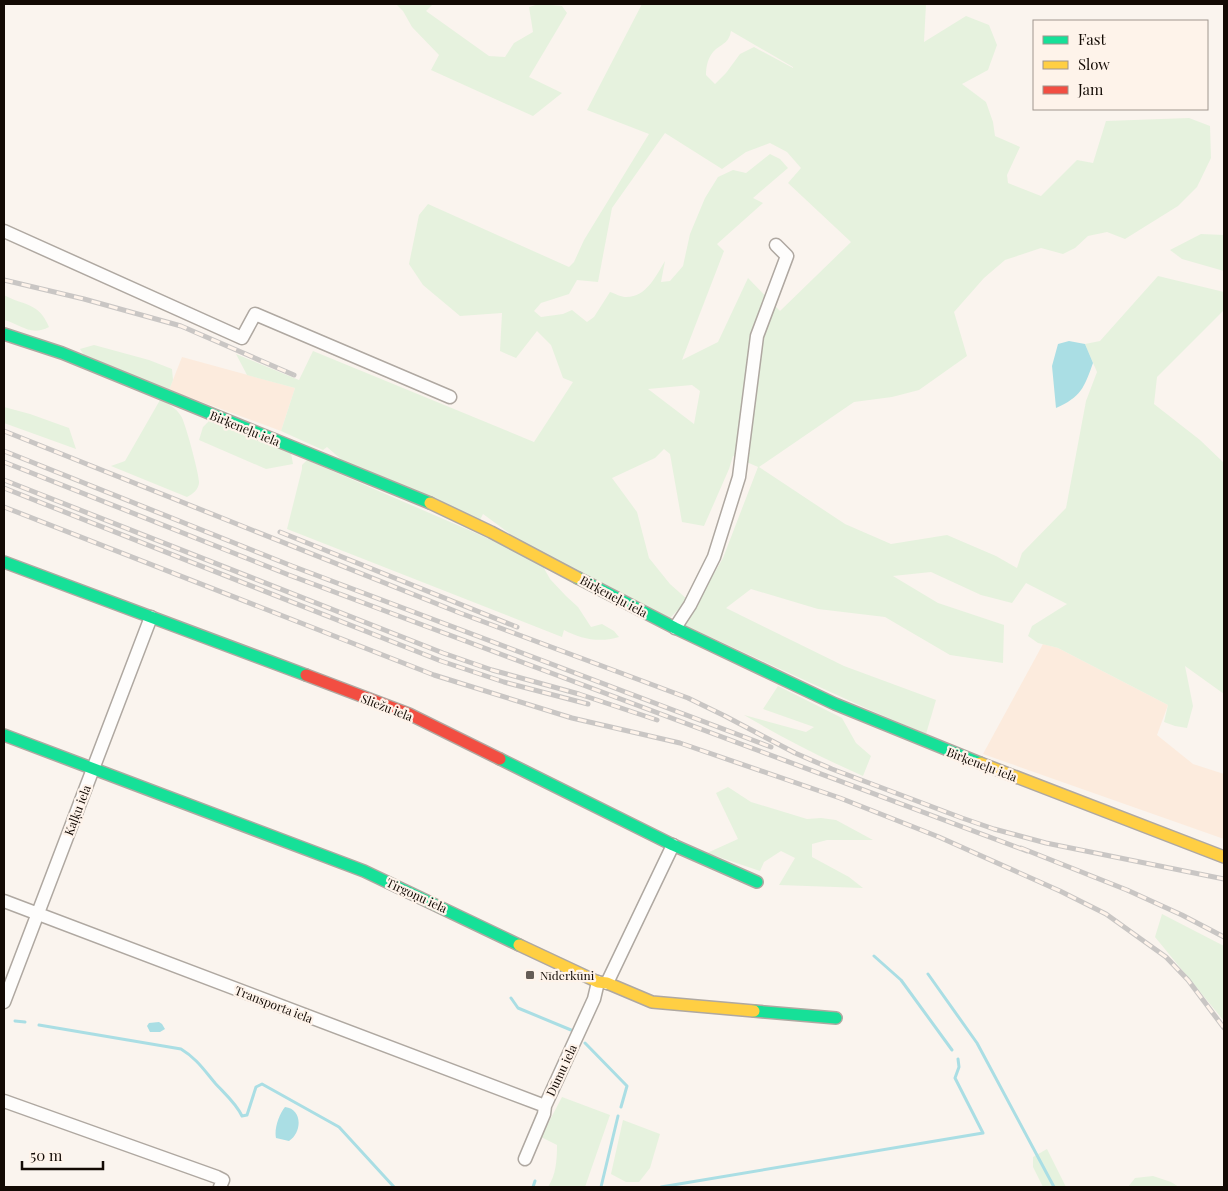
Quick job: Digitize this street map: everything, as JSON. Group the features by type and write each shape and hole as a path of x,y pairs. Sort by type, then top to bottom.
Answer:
{"street":[{"path":"4,231 242,338 255,314 450,397"},
{"path":"675,628 690,605 714,556 739,477 757,336 787,256 776,245"},
{"name":"Birķeneļu iela","path":"4,334 62,354 419,498 491,532 675,628 835,704 955,754 1224,857"},
{"name":"Sliežu iela","path":"4,562 409,714 673,845 758,882"},
{"name":"Kaļķu iela","path":"4,1002 151,617"},
{"name":"Tirgoņu iela","path":"4,735 364,871 602,982 652,1002 836,1018"},
{"name":"Dūmu iela","path":"525,1159 544,1114 545,1106 602,982 673,845"},
{"name":"Transporta iela","path":"4,901 545,1106"},
{"path":"4,1101 221,1184"}],"shaded area":[{"path":"182,357 295,388 281,431 169,390"},
{"path":"1043,644 1058,648 1168,705 1157,735 1193,764 1224,774 1224,839 983,754"}],"green space":[{"path":"396,4 433,4 426,11 489,56 505,57 514,43 533,32 529,7 539,4 562,6 567,13 529,77 562,93 533,116 431,70 439,55 412,27 403,11"},
{"path":"642,4 926,4 924,42 966,16 989,25 997,45 988,70 962,84 986,102 993,122 995,136 1020,147 1007,175 1008,183 1041,196 1077,160 1093,163 1106,121 1189,118 1210,126 1211,158 1197,187 1178,206 1125,239 1107,232 1088,236 1075,248 1063,254 1041,248 1005,260 984,278 954,312 967,356 919,390 892,397 854,402 759,467 845,524 891,544 947,535 996,556 1017,568 1022,553 1066,508 1086,401 1097,372 1085,344 1100,341 1158,276 1224,292 1224,310 1157,377 1154,404 1200,440 1224,463 1224,694 1185,666 1193,706 1187,728 1164,722 1168,705 1058,648 1038,643 1028,636 1032,626 1067,604 1026,583 1012,603 981,595 931,572 893,576 938,603 1004,625 1003,663 950,655 885,617 818,609 751,589 726,608 844,666 936,700 926,734 684,625 723,558 758,467 733,456 704,526 682,522 670,454 664,449 655,458 612,478 637,512 649,558 670,584 688,600 670,618 520,541 483,514 480,520 343,461 327,447 323,450 281,431 295,388 247,375 236,354 299,380 313,351 534,442 573,382 563,378 551,345 537,331 516,358 500,351 502,313 460,316 423,285 409,264 419,215 428,204 569,267 574,262 584,240 649,134 587,110","holes":["731,31 793,67 793,68 754,47 740,54 715,84 706,75 708,61 713,52 724,44","665,133 722,169 746,152 770,143 787,152 801,168 788,183 851,242 780,311 748,278 718,342 682,360 724,251 717,244 763,203 753,198 788,168 780,159 770,154 746,173 733,170 718,177 705,198 690,234 683,266 670,281 661,282 665,261 645,290 639,294 625,297 610,292 594,317 587,322 572,310 563,314 541,317 534,311 541,303 569,294 577,280 598,282 612,208","692,385 700,391 694,424 648,389"]},
{"path":"1201,234 1224,235 1224,271 1182,259 1170,250"},
{"path":"4,295 36,309 41,313 49,327 36,331 4,320"},
{"path":"94,345 149,360 172,369 173,380 169,390 84,355 80,349"},
{"path":"160,400 172,406 181,416 192,449 199,483 195,492 187,497 111,466 125,461"},
{"path":"4,407 69,428 76,449 4,423"},
{"path":"209,421 291,453 293,464 266,469 199,440 203,427"},
{"path":"307,460 541,563 550,579 578,607 591,627 602,624 614,631 619,637 597,640 577,636 564,630 562,637 287,529 302,465"},
{"path":"778,686 842,718 856,743 871,756 863,776 773,732 744,715 806,732 814,727 763,709"},
{"path":"728,787 751,802 807,819 836,820 873,840 827,840 812,844 812,857 849,877 863,888 779,885 795,858 781,851 764,862 760,871 707,853 738,839 716,793"},
{"path":"1162,914 1224,946 1224,1021 1155,937"},
{"path":"562,1097 610,1115 585,1187 548,1187 556,1167 557,1145 541,1137"},
{"path":"623,1120 660,1134 650,1168 639,1182 626,1182 611,1174"},
{"path":"1047,1149 1066,1187 1043,1187 1033,1167 1033,1157"},
{"path":"1153,1176 1179,1187 1128,1187 1135,1178"}],"water":[{"path":"1069,341 1085,344 1093,363 1084,385 1076,396 1056,408 1052,366 1058,344"},
{"path":"159,1022 165,1029 160,1032 150,1032 147,1026 149,1023"},
{"path":"285,1107 295,1112 299,1122 296,1133 289,1141 276,1138 277,1122"}],"waterway":[{"path":"874,956 901,980 952,1050"},
{"path":"928,974 977,1043 1054,1187"},
{"path":"511,998 518,1008 571,1030"},
{"path":"15,1021 25,1022"},
{"path":"39,1025 181,1049 200,1064 233,1102 242,1116 247,1115 256,1087 262,1084 339,1127 394,1187"},
{"path":"585,1043 627,1086 621,1107"},
{"path":"661,1187 983,1133 955,1078 959,1067 958,1059"},
{"path":"601,1187 618,1116"},
{"path":"533,1187 535,1181"}],"railway":[{"path":"4,280 84,299 181,326 294,375"},
{"path":"4,431 460,613 688,698 795,753 962,818 1046,843 1224,879"},
{"path":"4,451 292,566 771,747"},
{"path":"4,462 289,575 1027,851"},
{"path":"4,480 443,653 492,670 579,694 657,720"},
{"path":"4,488 441,661 504,682 588,704"},
{"path":"4,507 434,675 572,718 680,743 840,798 939,837 1060,891 1106,914 1166,957 1188,980 1224,1028"},
{"path":"280,532 517,627"},
{"path":"1021,848 1127,890 1224,937"}],"traffic: fast":[{"path":"4,334 62,353 430,503"},
{"path":"4,562 306,675"},
{"path":"578,578 675,628 835,704 980,763"},
{"path":"4,735 364,871 519,945"},
{"path":"500,759 673,845 757,882"},
{"path":"754,1011 836,1018"}],"traffic: slow":[{"path":"430,503 491,532 578,578"},
{"path":"980,763 1224,857"},
{"path":"519,945 598,982 607,983 652,1002 754,1011"}],"traffic: jam":[{"path":"306,675 409,714 500,759"}],"place":[{"name":"Nīderkūni","path":"530,975"}]}
